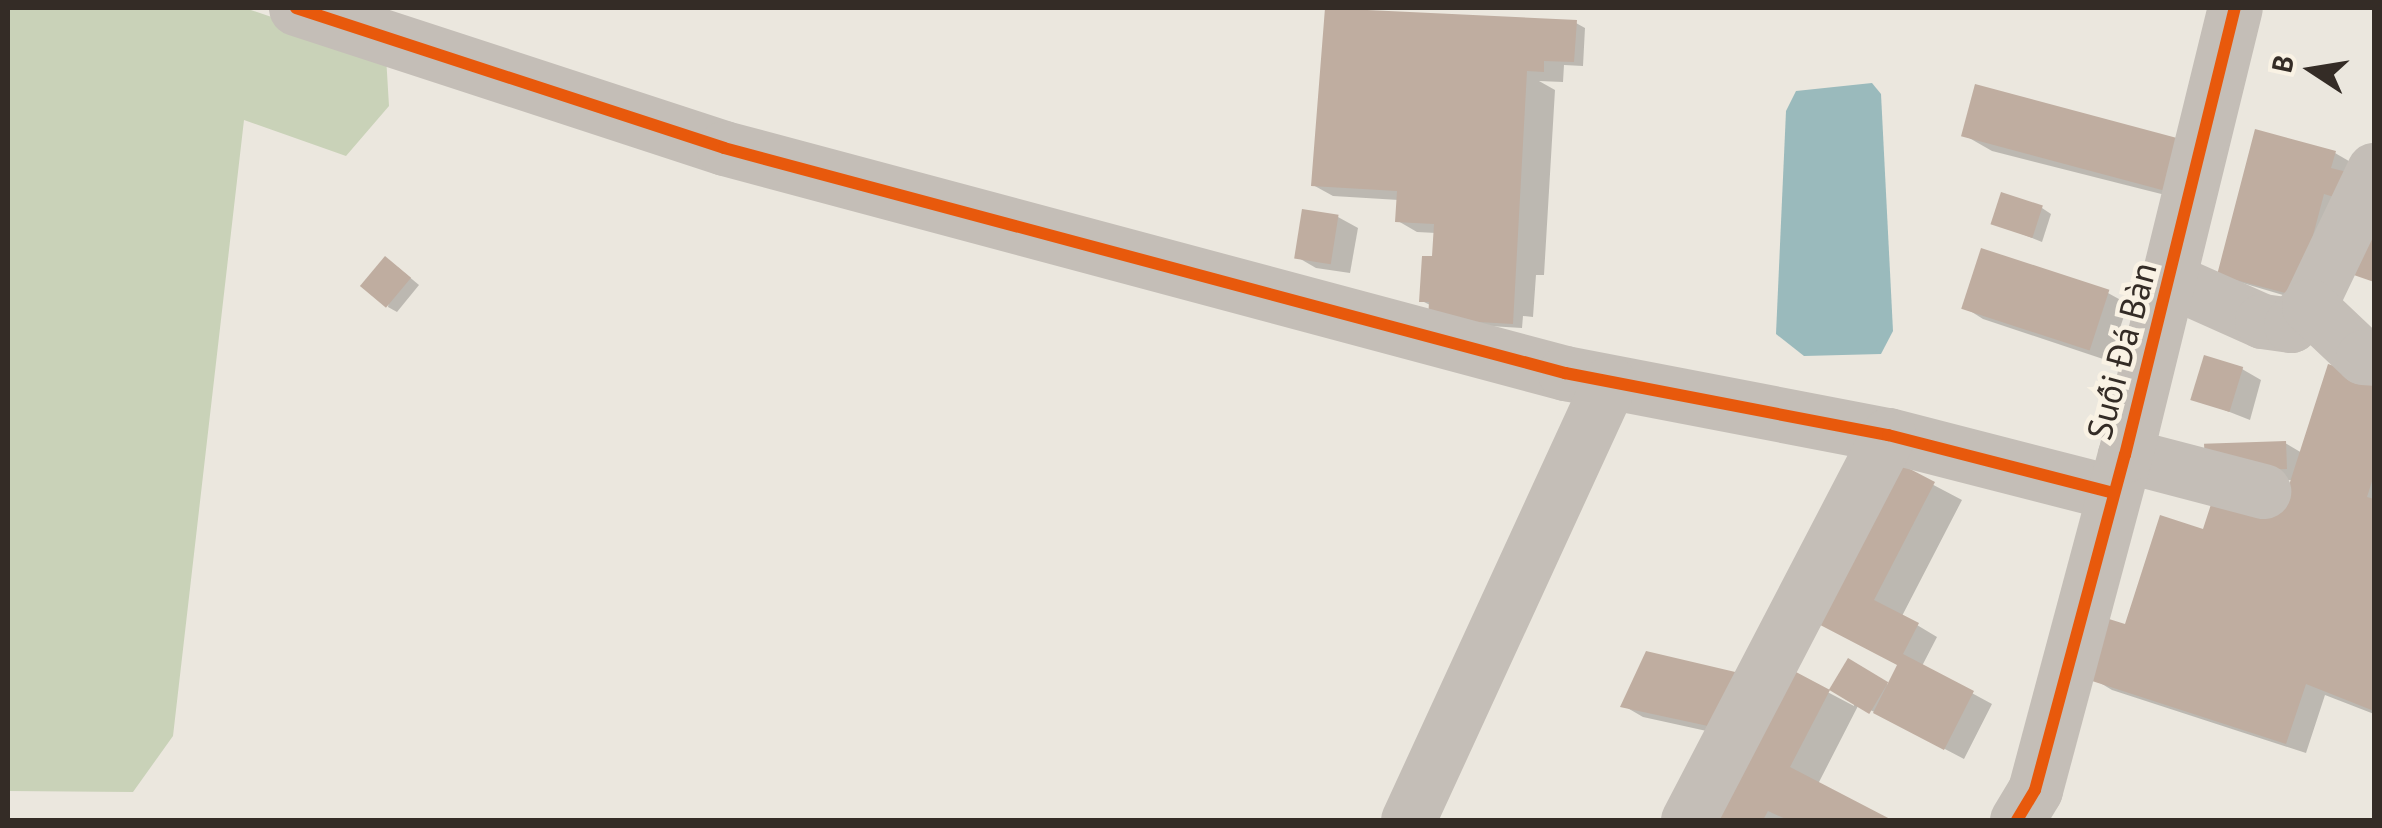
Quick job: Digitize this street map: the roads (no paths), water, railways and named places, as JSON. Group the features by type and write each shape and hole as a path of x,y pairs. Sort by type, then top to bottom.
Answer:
{"street":[{"path":"296,8 379,22 724,148 1609,383 2120,474 2262,492"},
{"name":"Suối Đá Bàn","path":"2017,820 2035,790 2120,474 2235,8"},
{"path":"2170,280 2262,321 2291,325 2309,306 2374,170"},
{"path":"2309,306 2363,357 2374,358"},
{"path":"1408,820 1609,383"},
{"path":"1688,820 1888,435"}],"water":[{"path":"1872,83 1881,94 1893,331 1881,354 1804,356 1776,334 1786,111 1796,91"}]}
